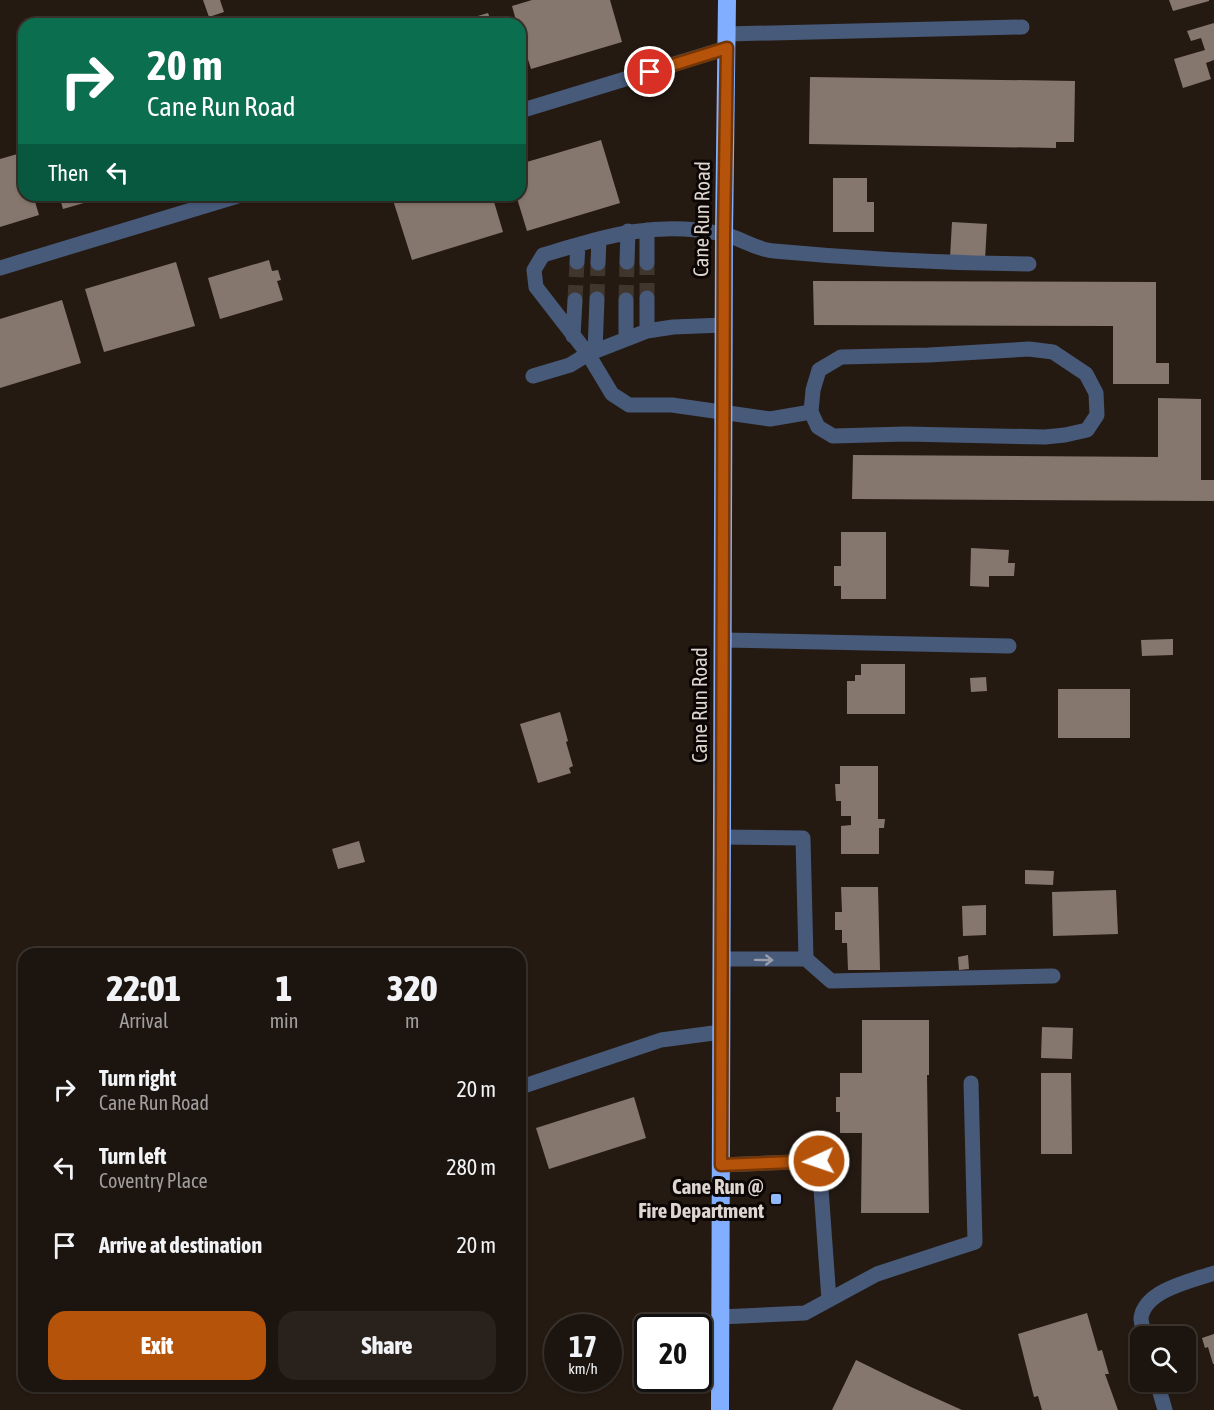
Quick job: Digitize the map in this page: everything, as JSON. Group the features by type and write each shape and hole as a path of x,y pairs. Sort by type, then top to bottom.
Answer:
{"highway":[{"name":"Cane Run Road","path":"720,1410 724,234 727,0"}],"street":[{"path":"526,109 727,41 1022,27"},
{"path":"0,268 221,201"},
{"path":"811,412 770,419 672,405 629,405 612,394 591,353 573,336 536,287 534,270 543,255 627,231 674,228 724,234 770,251 904,262 1029,264"},
{"path":"647,230 647,263"},
{"path":"627,231 627,261"},
{"path":"598,263 599,239"},
{"path":"578,245 578,262"},
{"path":"647,298 647,331"},
{"path":"591,353 597,299"},
{"path":"573,336 575,300"},
{"path":"626,300 626,339"},
{"path":"532,376 570,365 591,353 647,331 673,327 724,325"},
{"path":"1029,349 1053,352 1086,374 1096,393 1097,415 1087,430 1065,435 833,436 818,427 811,412 813,390 819,370 841,357 1029,349"},
{"path":"723,640 1009,646"},
{"path":"722,837 803,838 806,959"},
{"path":"722,959 806,959 831,981 1053,976"},
{"path":"526,1085 661,1040 721,1032"},
{"path":"720,1317 805,1313 877,1274 975,1242 971,1083"},
{"path":"721,1165 819,1161 829,1300"},
{"path":"1142,1326 1141,1320 1146,1303 1168,1289 1214,1273"},
{"path":"1160,1392 1165,1410"}],"building":[{"path":"203,0 220,0 224,12 209,17"},
{"path":"532,0 610,0 622,42 531,69 526,53 526,18 515,18 512,6"},
{"path":"1169,0 1209,0 1209,1 1173,11"},
{"path":"488,13 490,18 471,18"},
{"path":"1214,23 1214,60 1206,63 1211,79 1183,88 1174,59 1205,50 1201,38 1191,41 1187,31"},
{"path":"810,77 1075,81 1074,142 1056,142 1056,148 809,144"},
{"path":"601,140 620,203 527,231 518,201 526,201 526,162"},
{"path":"18,154 18,201 35,201 39,215 0,227 0,159"},
{"path":"833,178 867,178 867,202 874,202 874,232 833,232"},
{"path":"61,201 91,201 63,209"},
{"path":"393,201 494,201 503,232 412,260"},
{"path":"952,222 987,224 985,260 950,258"},
{"path":"269,260 272,271 278,270 281,280 277,281 283,300 220,319 208,278"},
{"path":"176,262 195,326 104,352 85,289"},
{"path":"813,281 1156,282 1156,363 1169,363 1169,384 1113,384 1113,326 814,325"},
{"path":"62,300 81,363 0,388 0,319"},
{"path":"1158,398 1201,399 1201,480 1214,480 1214,501 852,499 853,455 1158,457"},
{"path":"841,532 886,532 886,599 841,599 841,586 834,586 834,566 841,566"},
{"path":"971,548 1009,550 1008,563 1015,563 1014,576 989,576 989,587 970,586"},
{"path":"1173,639 1173,655 1142,656 1141,640"},
{"path":"861,664 905,664 905,714 847,714 847,681 855,681 855,675 861,675"},
{"path":"986,677 987,691 971,692 970,678"},
{"path":"1058,689 1130,689 1130,738 1058,738"},
{"path":"560,712 573,766 569,768 571,773 538,783 520,724"},
{"path":"840,766 878,766 878,819 885,819 884,828 879,828 879,854 841,854 841,826 851,825 851,816 841,816 841,801 836,801 835,784 840,784"},
{"path":"359,841 365,862 338,869 332,849"},
{"path":"1025,870 1054,871 1053,885 1025,884"},
{"path":"841,887 878,887 880,970 848,970 847,943 842,943 842,930 835,930 835,912 842,912"},
{"path":"1116,890 1118,934 1053,936 1052,892"},
{"path":"986,905 986,935 963,936 962,906"},
{"path":"968,955 969,969 959,970 958,957"},
{"path":"862,1020 929,1020 929,1075 927,1075 929,1213 861,1213 862,1133 840,1133 840,1112 836,1112 836,1097 840,1097 840,1073 862,1073"},
{"path":"1042,1027 1073,1028 1072,1059 1041,1058"},
{"path":"1041,1073 1071,1073 1072,1154 1041,1154"},
{"path":"634,1097 646,1138 549,1169 536,1128"},
{"path":"1087,1313 1098,1351 1102,1350 1109,1374 1105,1374 1118,1410 1042,1410 1038,1396 1034,1397 1018,1334"},
{"path":"1214,1334 1213,1364 1208,1347 1205,1348 1202,1338"},
{"path":"856,1360 911,1387 962,1410 832,1410"}],"tunnel":[{"path":"575,300 577,262"},
{"path":"626,300 627,262"},
{"path":"597,299 598,263"},
{"path":"647,263 647,298"}],"place":[{"name":"Cane Run @ Fire Department","path":"776,1199"}],"route":[{"path":"650,72 727,48 724,234 721,1165 819,1161"}]}
